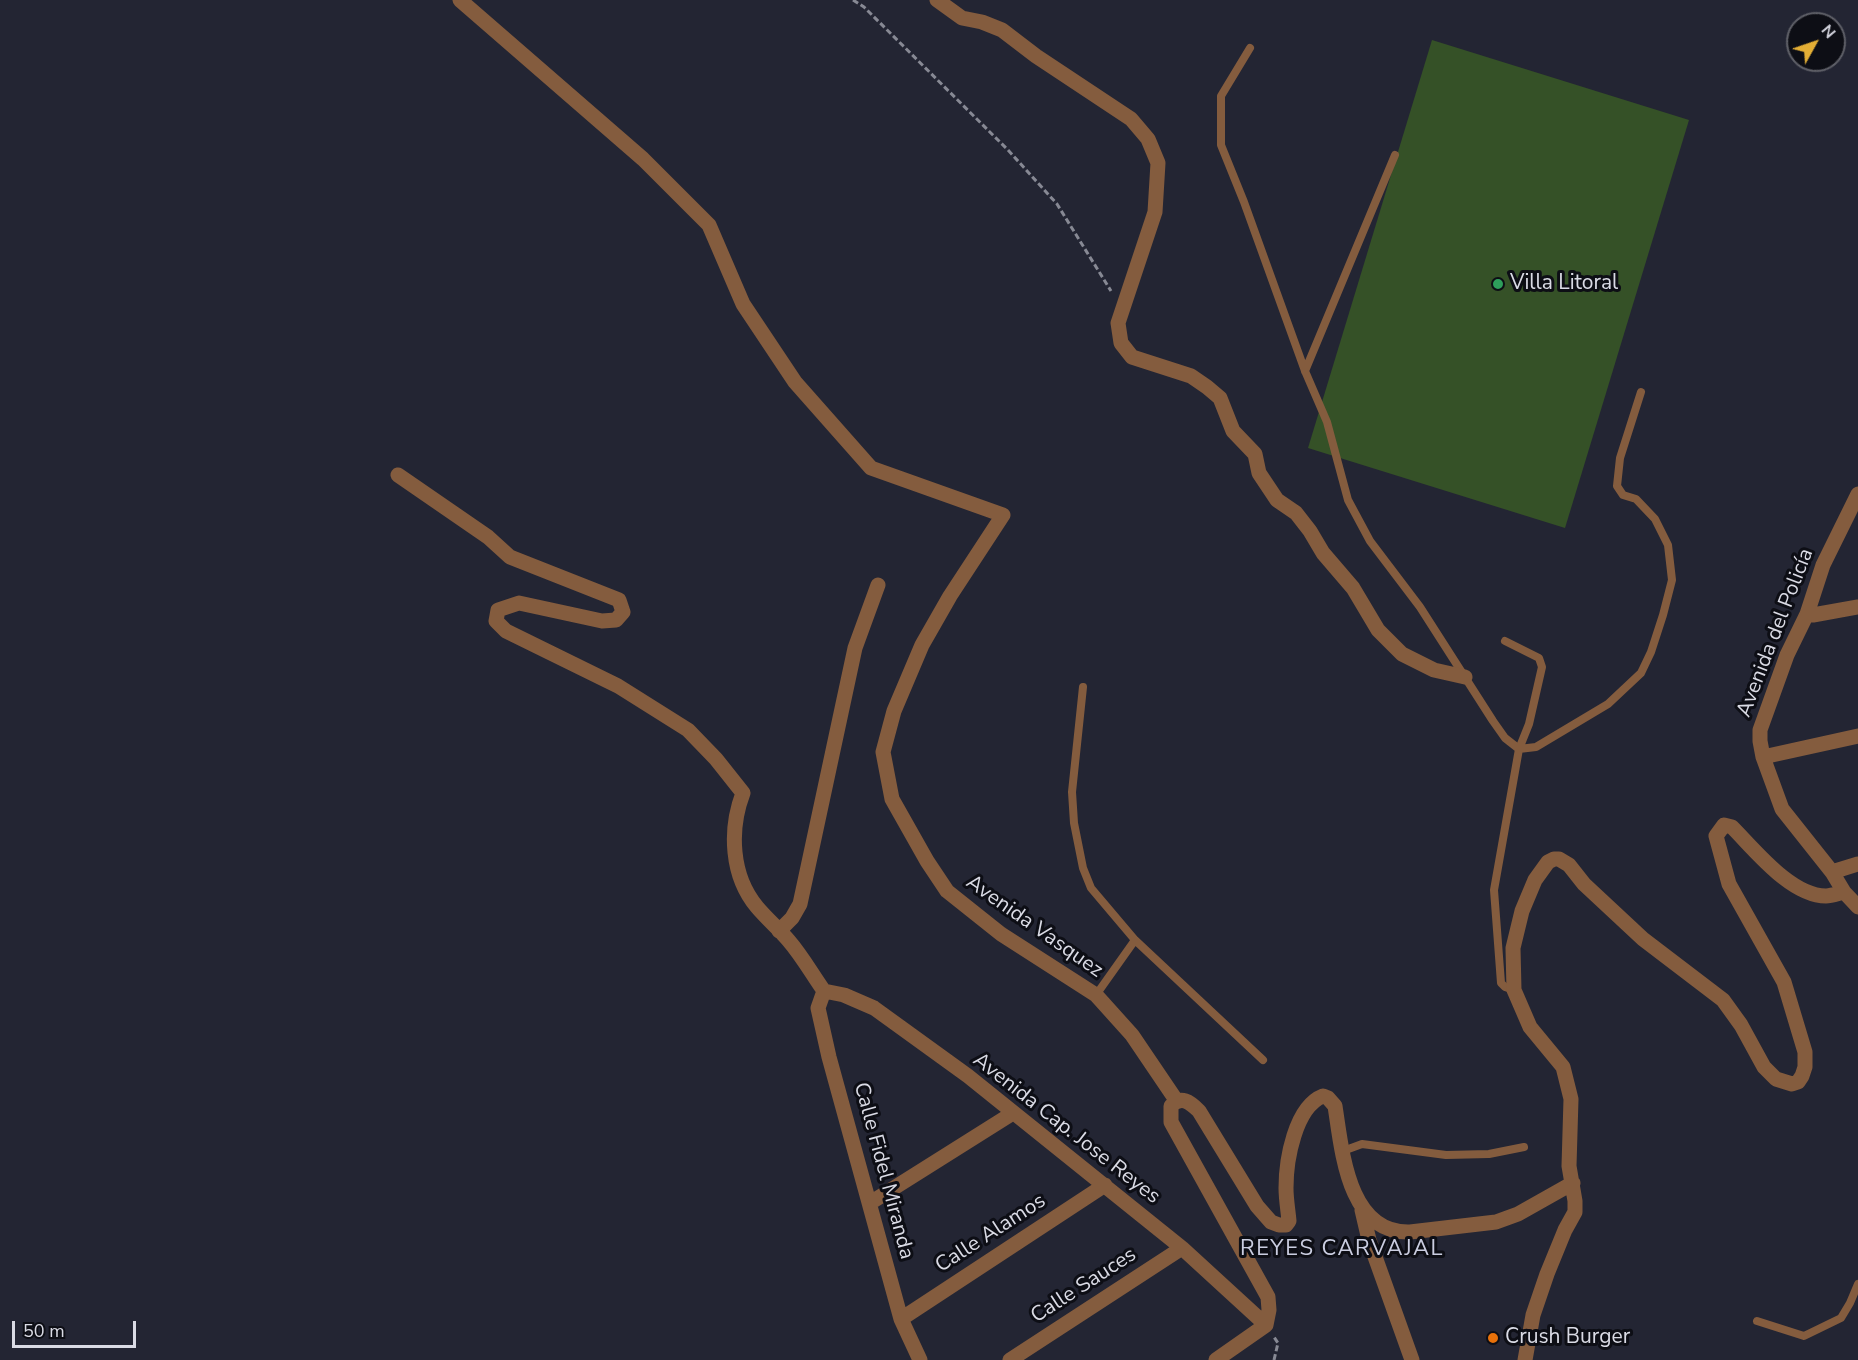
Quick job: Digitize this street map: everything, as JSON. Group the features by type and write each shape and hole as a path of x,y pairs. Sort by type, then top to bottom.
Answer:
{"street":[{"name":"Avenida Vasquez","path":"460,0 643,159 710,225 743,304 795,382 871,468 1003,515 950,596 922,645 894,711 883,752 892,799 947,891 1001,934 1096,995 1132,1035 1176,1100"},
{"path":"937,0 962,18 982,22 1002,30 1036,56 1131,119 1148,139 1158,163 1155,212 1118,323 1121,343 1132,357 1191,376 1220,398 1233,431 1255,454 1258,473 1277,500 1296,513 1310,531 1323,553 1353,588 1378,630 1402,654 1434,670 1465,677"},
{"path":"398,475 488,537 510,557 619,600 623,612 616,620 602,621 519,603 498,610 496,621 506,631 618,686 688,730 716,759 743,793 735,828 735,842 739,874 744,887 756,907 790,941 824,991"},
{"name":"Avenida del Policía","path":"1858,494 1823,565 1807,614 1787,656 1760,730 1763,757 1782,809 1832,872 1844,892 1858,907"},
{"path":"779,931 792,918 800,904 855,648 878,585"},
{"path":"1807,614 1814,615 1858,607"},
{"path":"1763,757 1858,736"},
{"path":"1524,1360 1533,1315 1565,1230 1575,1212 1569,1166 1571,1099 1563,1067 1530,1027 1514,990 1513,948 1522,911 1535,880 1548,862 1554,859 1559,859 1569,865 1584,884 1643,939 1723,1000 1741,1024 1764,1067 1776,1079 1791,1084 1798,1082 1805,1067 1805,1052 1800,1033 1784,982 1729,884 1722,864 1717,832 1724,825 1732,827 1781,876 1797,888 1825,896 1844,892"},
{"path":"1832,872 1858,864"},
{"name":"Avenida Cap. Jose Reyes","path":"824,991 844,995 874,1008 968,1076 1182,1248 1266,1326"},
{"name":"Calle Fidel Miranda","path":"824,991 819,1008 830,1057 902,1319 920,1360"},
{"path":"1216,1360 1266,1326 1269,1310 1268,1297 1171,1122 1171,1106 1176,1100 1191,1102 1199,1111 1257,1206 1271,1222 1286,1225 1289,1221 1286,1187 1289,1152 1303,1113 1315,1099 1323,1096 1329,1098 1335,1106 1347,1175 1361,1207 1369,1240 1412,1360"},
{"path":"870,1203 1013,1113"},
{"path":"1361,1207 1384,1229 1398,1232 1427,1230 1496,1222 1518,1214 1573,1183"},
{"name":"Calle Alamos","path":"902,1319 1105,1185"},
{"name":"Calle Sauces","path":"1010,1360 1182,1248"}],"lane":[{"path":"1250,48 1221,96 1221,145 1305,370 1327,422 1348,500 1370,541 1420,607 1505,738 1519,749 1536,747 1608,704 1641,673 1660,624 1672,580 1668,545 1655,519 1636,499 1623,495 1617,486 1620,458 1641,392"},
{"path":"1305,370 1395,155"},
{"path":"1505,642 1539,658 1542,667 1530,724 1519,749 1494,890 1501,983 1504,987 1514,990"},
{"path":"1083,687 1072,792 1074,823 1083,868 1091,888 1135,940 1263,1060"},
{"path":"1096,995 1135,940"},
{"path":"1343,1151 1362,1144 1446,1155 1489,1154 1524,1147"},
{"path":"1757,1321 1804,1336 1841,1318 1858,1284"}],"path":[{"path":"853,0 864,7 1008,150 1057,204 1093,259 1122,311"},
{"path":"1266,1326 1278,1343 1274,1360"}],"green space":[{"name":"Villa Litoral","path":"1432,40 1689,120 1565,528 1308,448"}],"place":[{"name":"Villa Litoral","path":"1498,284"},
{"name":"Crush Burger","path":"1493,1338"}],"district":[{"name":"REYES CARVAJAL","path":"1342,1250"}]}
